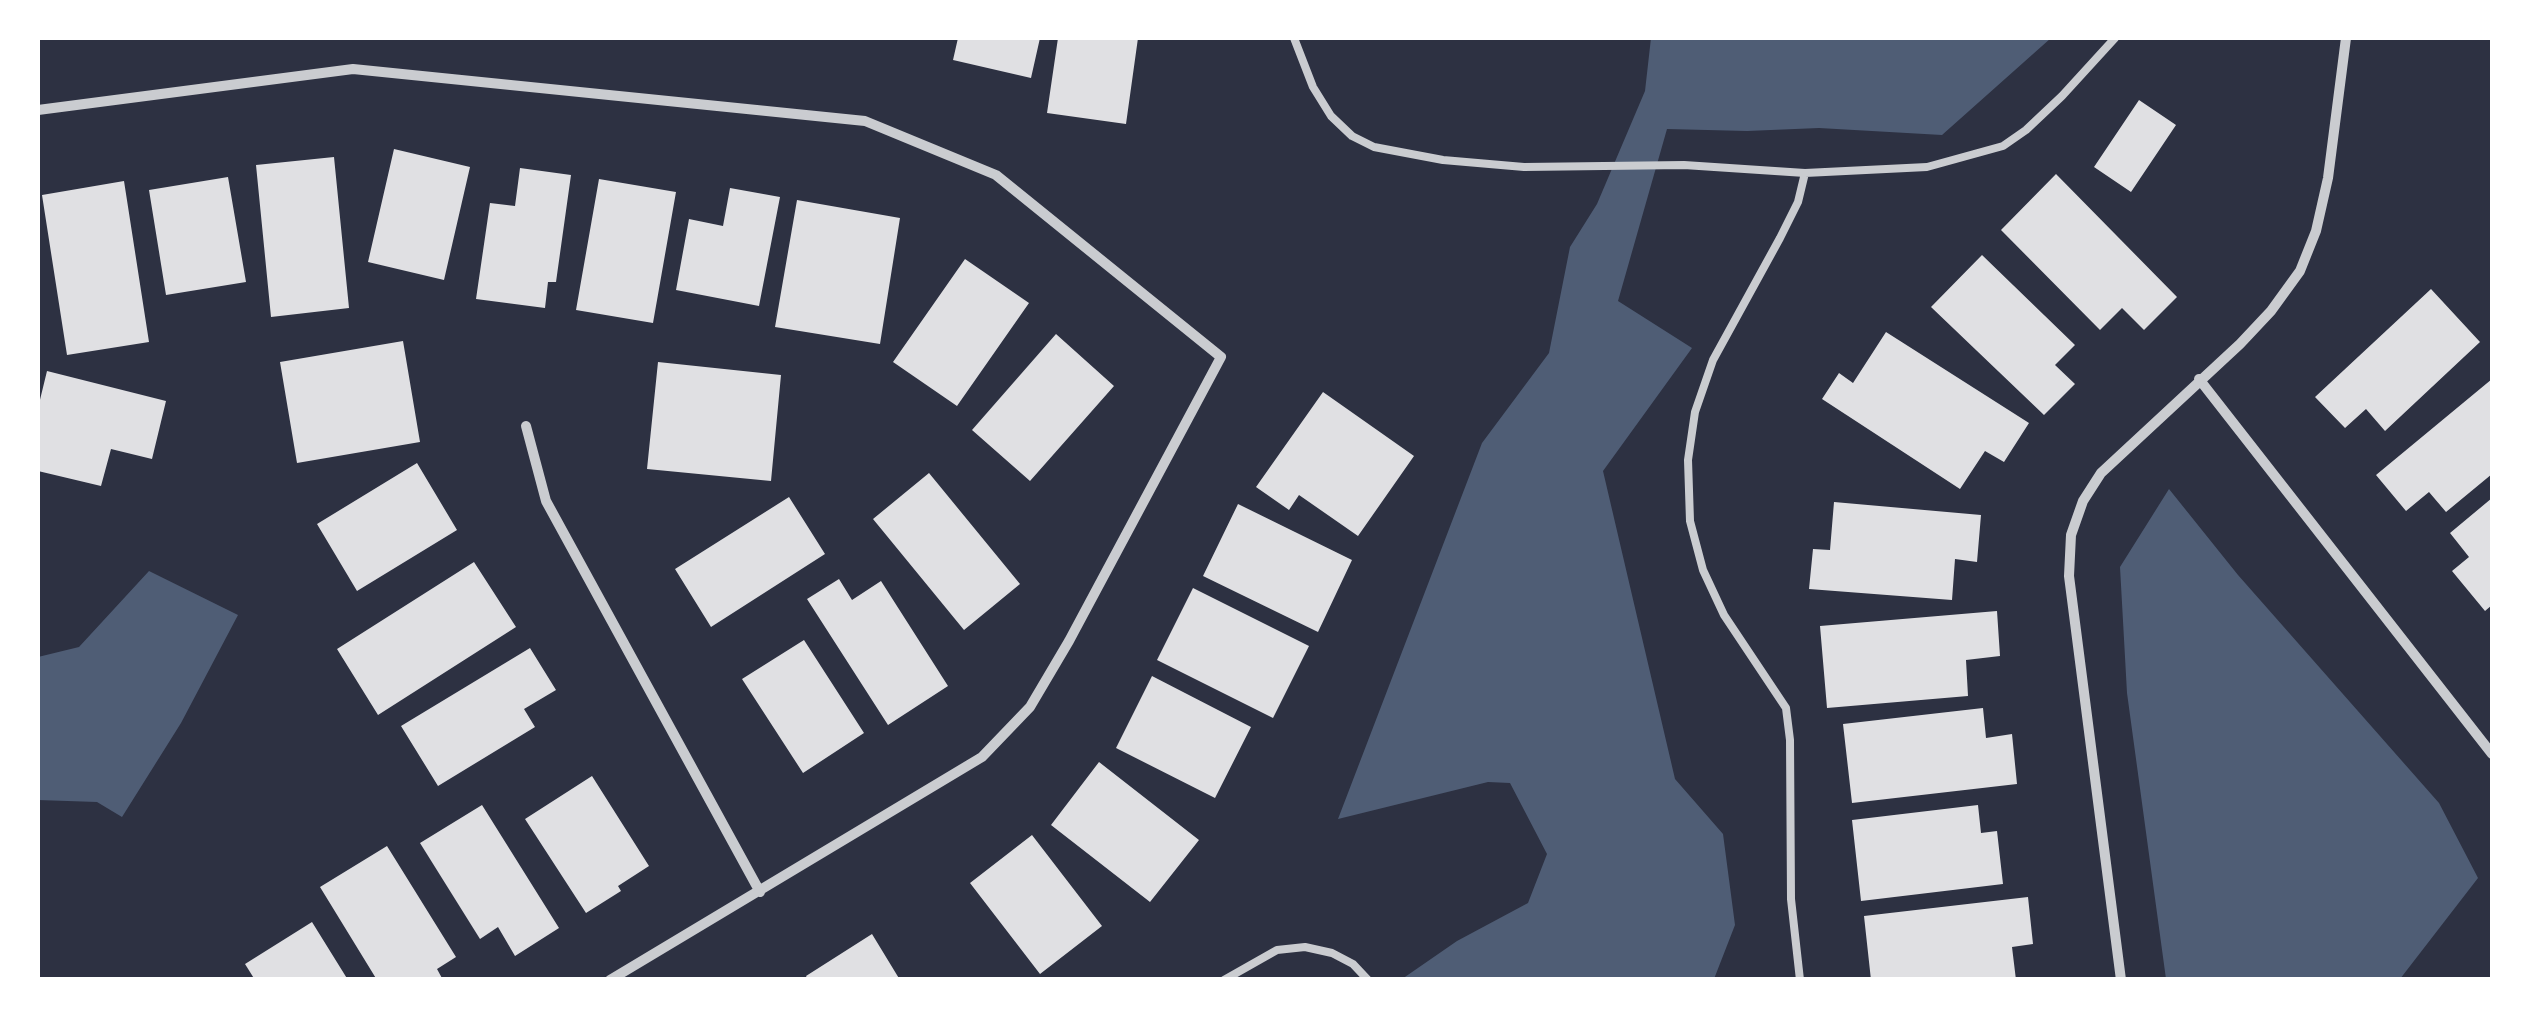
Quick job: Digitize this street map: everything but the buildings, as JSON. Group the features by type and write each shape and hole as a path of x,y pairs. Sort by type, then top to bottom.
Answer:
{"street":[{"path":"2121,980 2070,576 2071,535 2083,501 2101,473 2240,344 2300,271 2316,231 2328,178 2346,38"},
{"path":"38,110 354,69 866,121 996,176 1222,357 1069,642 1030,707 982,757 610,980"},
{"path":"2199,379 2492,754"},
{"path":"526,426 546,501 760,892"}],"lane":[{"path":"1294,38 1313,87 1332,116 1352,136 1374,147 1443,160 1582,168 1684,166 1805,173 1927,168 2003,146 2062,96 2116,38"},
{"path":"1800,980 1792,899 1786,708 1724,615 1703,570 1690,521 1688,460 1695,412 1713,360 1798,202 1805,173"},
{"path":"1224,980 1277,950 1306,946 1352,964 1368,980"}],"water":[{"path":"1651,38 2051,38 1942,135 1819,128 1667,129 1618,301 1692,348 1603,471 1675,779 1723,834 1735,925 1714,979 1402,979 1457,941 1528,903 1547,854 1510,783 1488,782 1338,819 1482,443 1549,353 1570,247 1597,204 1645,91"},
{"path":"2169,489 2238,575 2439,803 2478,878 2400,979 2166,979 2127,693 2120,567"},
{"path":"149,571 238,615 181,723 122,817 97,802 38,800 38,657 79,647"}]}
